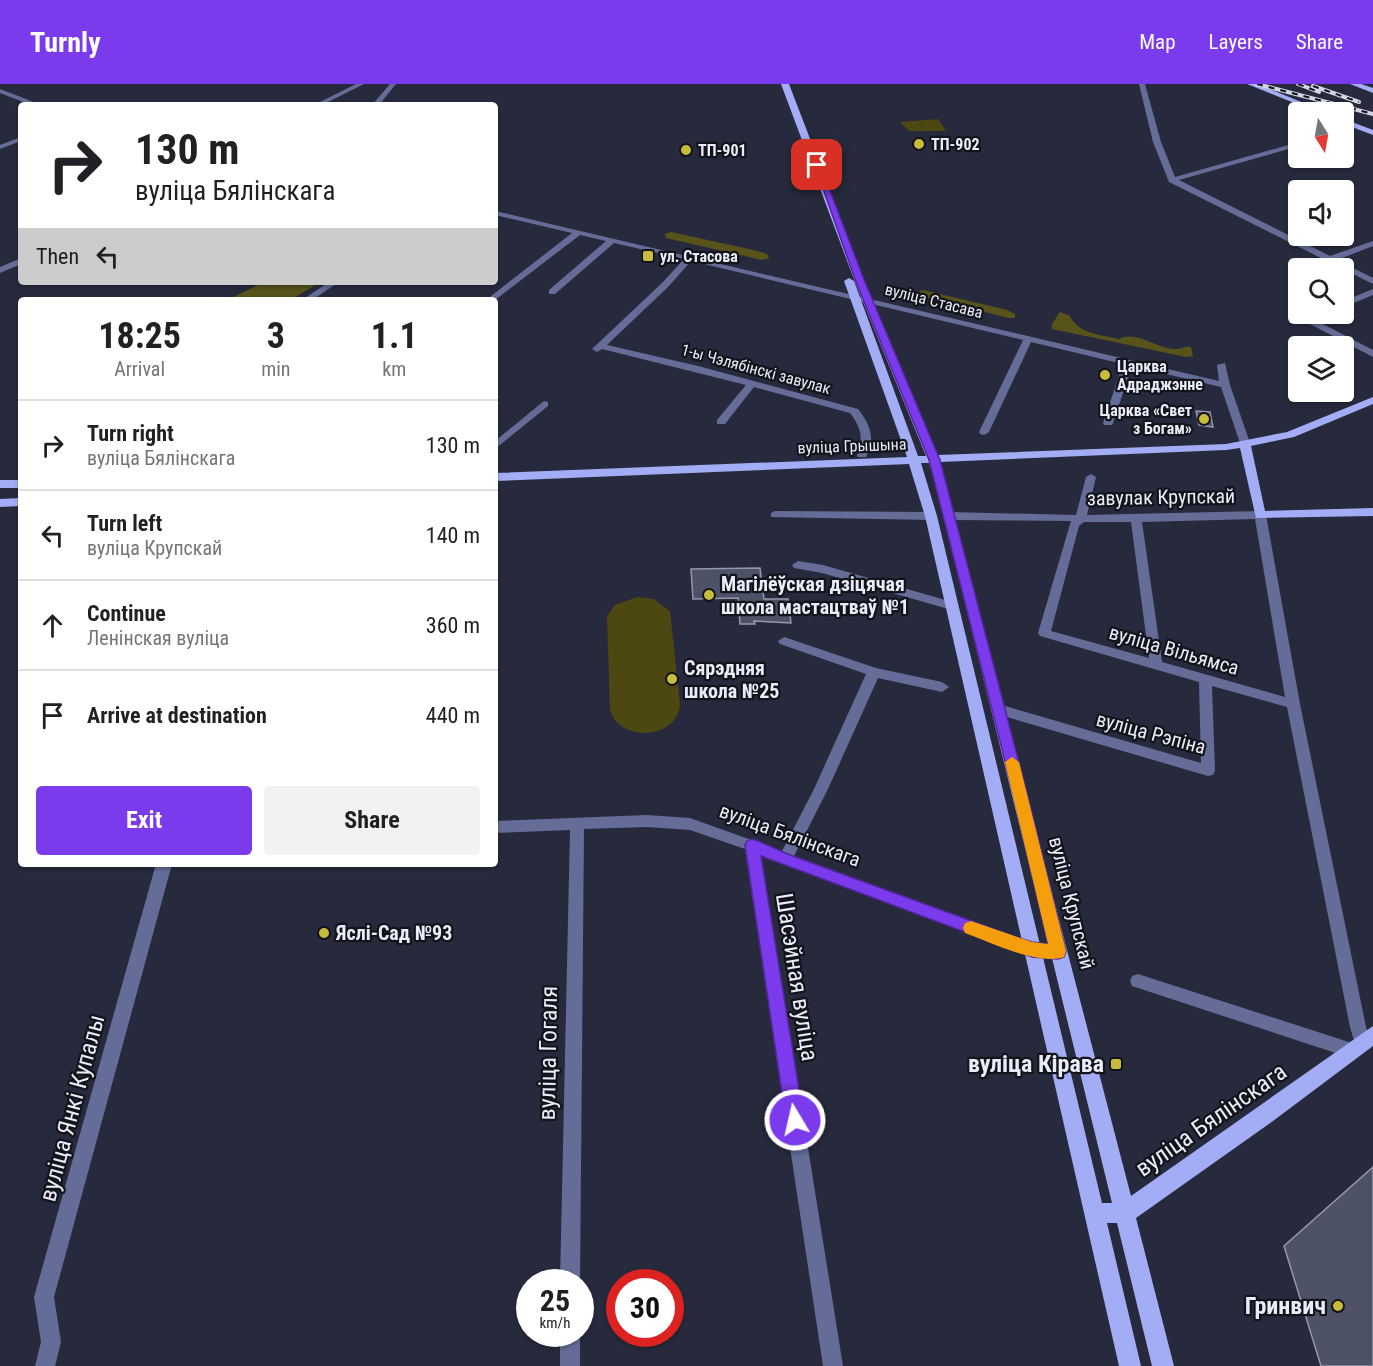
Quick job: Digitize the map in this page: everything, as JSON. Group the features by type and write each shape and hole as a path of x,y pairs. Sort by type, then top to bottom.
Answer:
{"main road":[{"path":"778,84 791,108 827,191 826,202 856,297 913,457 931,516 1130,1366"},
{"path":"785,84 816,191 826,202"},
{"path":"1251,84 1297,102"},
{"path":"1354,84 1373,91"},
{"path":"1354,125 1373,133"},
{"name":"вуліца Крупскай","path":"826,202 933,456 1163,1366"},
{"name":"вуліца Грышына","path":"498,477 933,456 1226,447 1290,435 1373,400"},
{"path":"1245,443 1260,515"},
{"name":"вуліца Грышына","path":"498,469 862,455 913,457"},
{"path":"0,484 18,484"},
{"path":"0,503 18,502"},
{"name":"завулак Крупскай","path":"1260,515 1373,512"},
{"name":"вуліца Бялінскага","path":"1125,1212 1266,1114 1362,1042"},
{"path":"1095,1213 1125,1212"}],"street":[{"path":"323,102 361,84"},
{"path":"378,102 393,84"},
{"path":"1142,84 1157,142 1172,180 1329,258"},
{"path":"0,91 28,102"},
{"path":"0,100 11,96"},
{"path":"0,147 18,140"},
{"path":"1172,180 1288,147"},
{"name":"вуліца Стасава","path":"498,214 804,283 1028,339 1226,385"},
{"path":"494,297 578,232"},
{"path":"552,292 612,240"},
{"path":"1334,258 1373,243"},
{"name":"1-ы Чэлябінскі завулак","path":"689,258 666,284 599,348 752,383 854,411 865,424 868,439 862,455"},
{"path":"0,270 18,262"},
{"path":"1354,271 1373,281"},
{"path":"311,297 330,285"},
{"path":"1354,300 1373,292"},
{"path":"1318,324 1373,354"},
{"path":"984,432 1028,339"},
{"path":"1108,423 1128,362"},
{"path":"1222,365 1226,385 1245,443"},
{"path":"721,422 752,383"},
{"path":"498,443 544,404"},
{"path":"1081,518 1091,477"},
{"path":"1260,515 1293,704 1362,1042"},
{"name":"завулак Крупскай","path":"950,516 1136,519 1260,515"},
{"path":"775,516 931,516"},
{"name":"вуліца Вільямса","path":"1081,518 1074,525 1044,633 1293,704"},
{"path":"1136,519 1156,666"},
{"path":"798,565 823,568 952,606"},
{"path":"784,641 874,672 942,687"},
{"path":"784,859 820,789 874,672"},
{"name":"вуліца Рэпіна","path":"998,709 1208,771 1205,680"},
{"name":"вуліца Бялінскага","path":"498,827 647,821 690,824 1032,950 1058,951"},
{"name":"вуліца Гогаля","path":"570,1269 577,824"},
{"name":"Шасэйная вуліца","path":"752,845 833,1366"},
{"name":"вуліца Янкі Купалы","path":"45,1366 51,1342 44,1297 163,867"},
{"path":"1138,981 1362,1042"},
{"path":"570,1347 570,1366"}],"shaded area":[{"path":"938,119 946,131 909,131 900,122"},
{"path":"671,232 758,251 767,254 769,258 762,260 666,238 665,234"},
{"path":"258,285 315,285 296,297 233,297"},
{"path":"923,290 1007,310 1015,314 1015,318 921,296 917,292"},
{"path":"1060,312 1070,316 1079,327 1091,333 1119,339 1131,336 1172,349 1191,347 1193,356 1186,357 1052,329 1052,324"},
{"path":"637,597 653,599 670,611 680,704 677,716 669,725 647,733 624,728 615,720 610,709 607,616 615,605"}],"building":[{"name":"Царква «Свет з Богам»","path":"1196,411 1210,412 1213,427 1199,425"},
{"name":"Магілёўская дзіцячая школа мастацтваў №1","path":"760,568 764,599 788,599 791,623 754,621 755,624 740,624 738,598 693,599 691,569"},
{"name":"Гринвич","path":"1373,1167 1373,1366 1321,1366 1284,1246"}],"railway":[{"path":"1257,84 1373,114"},
{"path":"1298,84 1319,92"},
{"path":"1313,86 1359,102"}],"slow traffic":[{"path":"971,928 1032,950 1058,951 1012,762"}],"place":[{"name":"ТП-902","path":"919,144"},
{"name":"ТП-901","path":"686,150"},
{"name":"ул. Стасова","path":"648,256"},
{"name":"Царква Адраджэнне","path":"1105,375"},
{"name":"Царква «Свет з Богам»","path":"1204,419"},
{"name":"Магілёўская дзіцячая школа мастацтваў №1","path":"709,595"},
{"name":"Сярэдняя школа №25","path":"672,679"},
{"name":"Яслі-Сад №93","path":"324,933"},
{"name":"вуліца Кірава","path":"1116,1064"},
{"name":"Гринвич","path":"1338,1306"}],"route":[{"path":"795,1120 752,845 784,859 1032,950 1058,951 942,485 926,436 861,282 817,165"}]}
